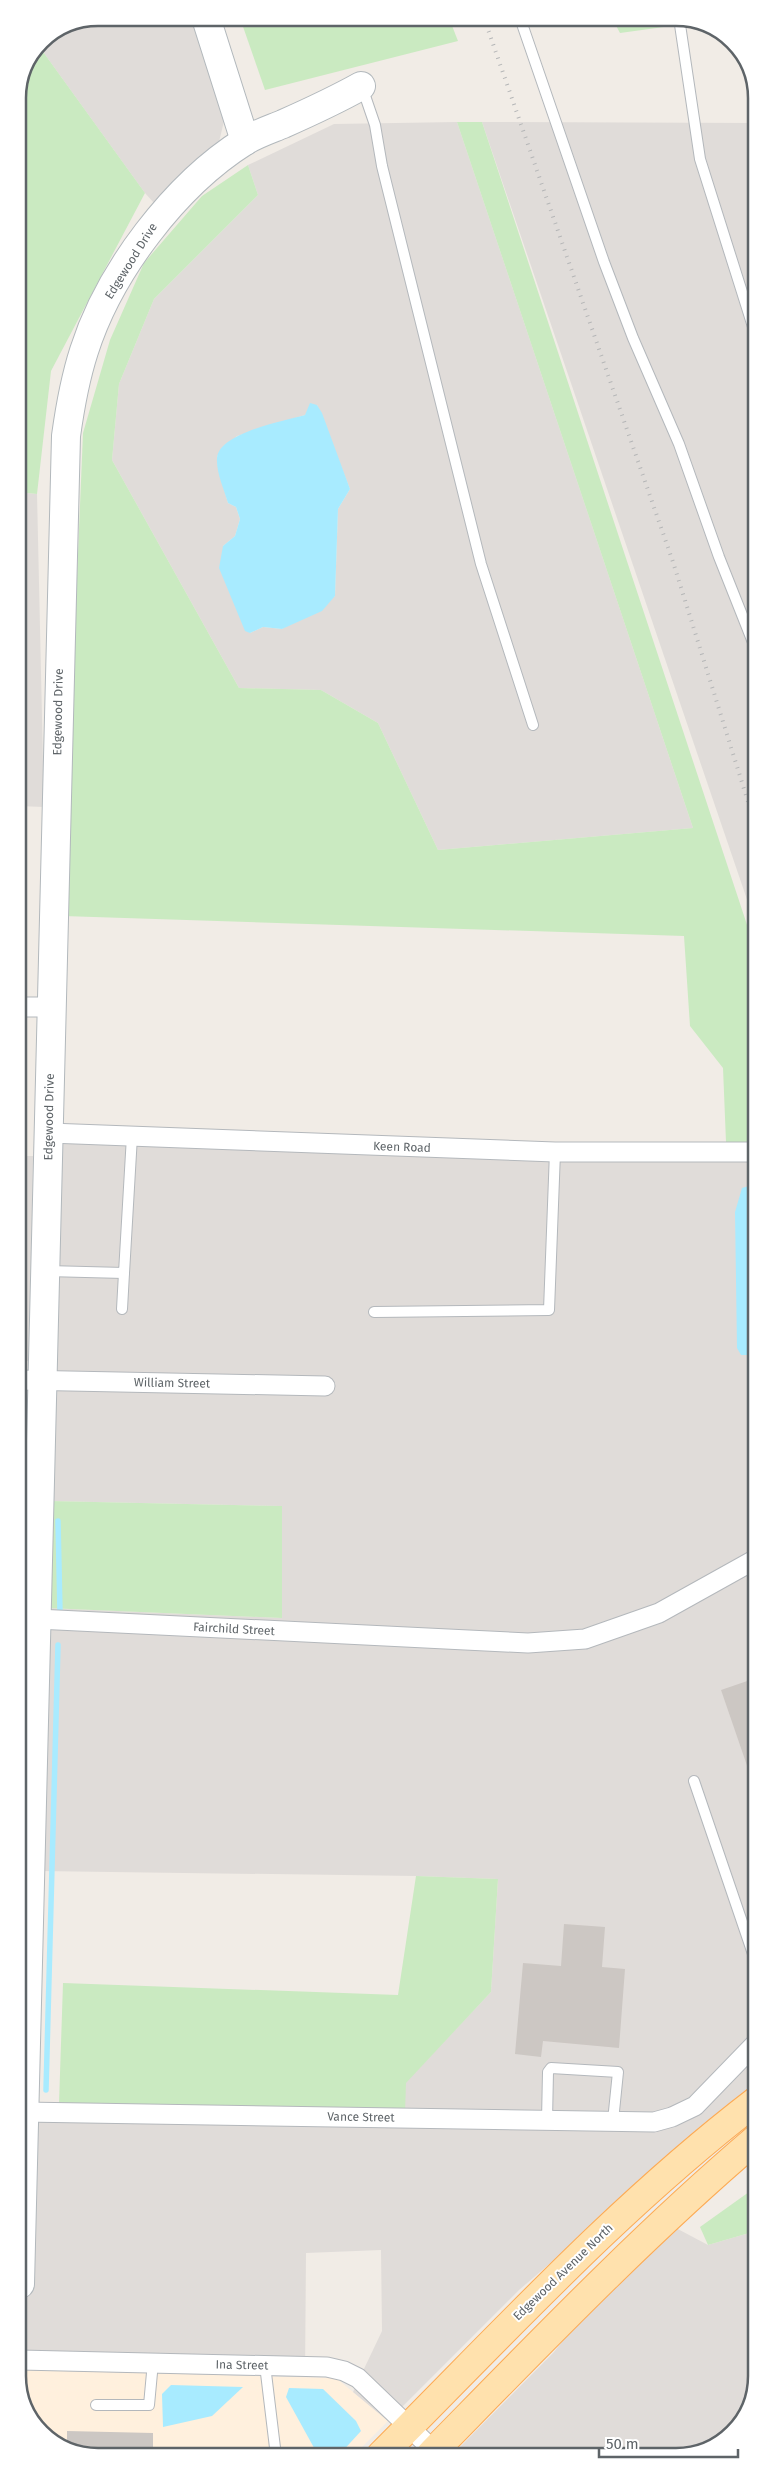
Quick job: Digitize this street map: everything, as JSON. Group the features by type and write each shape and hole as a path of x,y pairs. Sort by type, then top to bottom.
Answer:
{"main road":[{"name":"Edgewood Avenue North","path":"388,2448 554,2278 687,2157 748,2107"},
{"path":"440,2448 607,2276 709,2179 748,2146"}],"street":[{"path":"209,26 245,141"},
{"name":"Edgewood Drive","path":"26,2006 37,1619 30,1380 45,1271 63,491 66,436 72,397 84,350 106,299 130,258 157,220 192,183 245,141 334,101 361,86"},
{"path":"26,1007 51,1007"},
{"name":"Keen Road","path":"49,1133 555,1152 748,1152"},
{"name":"William Street","path":"30,1380 325,1386"},
{"name":"Fairchild Street","path":"37,1619 528,1643 585,1639 659,1612 748,1563"},
{"name":"Vance Street","path":"26,2112 654,2122 672,2117 695,2106 748,2051"},
{"name":"Ina Street","path":"26,2360 327,2367 344,2371 358,2378 428,2448"}],"lane":[{"path":"523,26 607,271 633,338 679,444 719,557 748,630"},
{"path":"680,26 700,159 748,311"},
{"path":"361,86 375,125 382,166 480,564 533,725"},
{"path":"122,1308 132,1136"},
{"path":"374,1312 549,1310 555,1152"},
{"path":"45,1271 124,1273"},
{"path":"694,1781 748,1933"},
{"path":"547,2120 548,2072 551,2068 618,2072 613,2121"},
{"path":"96,2405 149,2405 152,2362"},
{"path":"265,2365 275,2448"}],"shaded area":[{"path":"98,26 194,26 224,121 219,142 155,204 145,193 43,52 55,40 71,32"},
{"path":"457,122 693,828 438,850 378,723 321,690 239,688 112,460 119,384 154,299 258,195 248,165 334,124","holes":["317,405 350,489 338,509 335,596 282,629 263,627 250,633 223,546 235,536 240,519 236,507 228,503 218,468 217,456 237,436 305,415"]},
{"path":"482,122 748,123 748,902"},
{"path":"26,493 37,494 44,807 26,806"},
{"path":"56,1142 725,1158 726,1142 748,1143 748,2093 519,2290 388,2421 353,2392 382,2331 381,2250 306,2253 305,2377 26,2370 26,2311 33,2103 59,2104 405,2083 491,1992 498,1879 416,1876 39,1871 47,1608 282,1618 282,1506 49,1501"},
{"path":"26,1156 33,1156 29,1361 26,1361"},
{"path":"674,2227 708,2245 748,2233 748,2376 746,2390 744,2399 733,2420 716,2436 694,2445 676,2448 459,2448 554,2352 579,2320"},
{"path":"26,2370 336,2378 388,2421 361,2448 94,2448 62,2438 44,2423 38,2416 29,2394"}],"green space":[{"path":"243,26 452,26 458,41 265,90"},
{"path":"616,26 671,26 620,33"},
{"path":"43,52 145,193 51,371 37,494 26,493 26,98 32,71"},
{"path":"457,122 482,122 748,928 748,1143 726,1142 723,1068 690,1026 684,936 63,916 83,433 110,340 144,263 202,196 248,165 258,195 154,299 119,384 112,460 239,688 321,690 378,723 438,850 693,828"},
{"path":"49,1501 282,1506 282,1618 47,1608"},
{"path":"416,1876 498,1879 491,1992 406,2083 405,2113 59,2104 63,1983 398,1995"},
{"path":"748,2193 748,2233 708,2245 700,2227"}],"water":[{"path":"310,403 317,405 322,413 350,489 338,509 335,596 322,611 282,629 263,627 250,633 245,631 219,568 223,546 235,536 240,519 236,507 228,503 219,475 217,458 220,449 240,435 254,429 305,415"},
{"path":"748,1186 748,1355 741,1355 737,1348 735,1212 742,1188"},
{"path":"171,2385 243,2387 212,2416 163,2427 162,2394"},
{"path":"289,2388 323,2389 356,2421 361,2431 345,2448 314,2448 286,2397"}],"building":[{"path":"748,1681 748,1768 721,1690"},
{"path":"564,1924 605,1927 602,1967 625,1969 619,2048 543,2041 541,2057 515,2054 523,1963 561,1966"},
{"path":"67,2431 153,2433 153,2448 94,2448 67,2440"}],"waterway":[{"path":"58,1521 60,1612"},
{"path":"46,2090 58,1645"}],"railway":[{"path":"487,26 673,562 748,802"}]}
